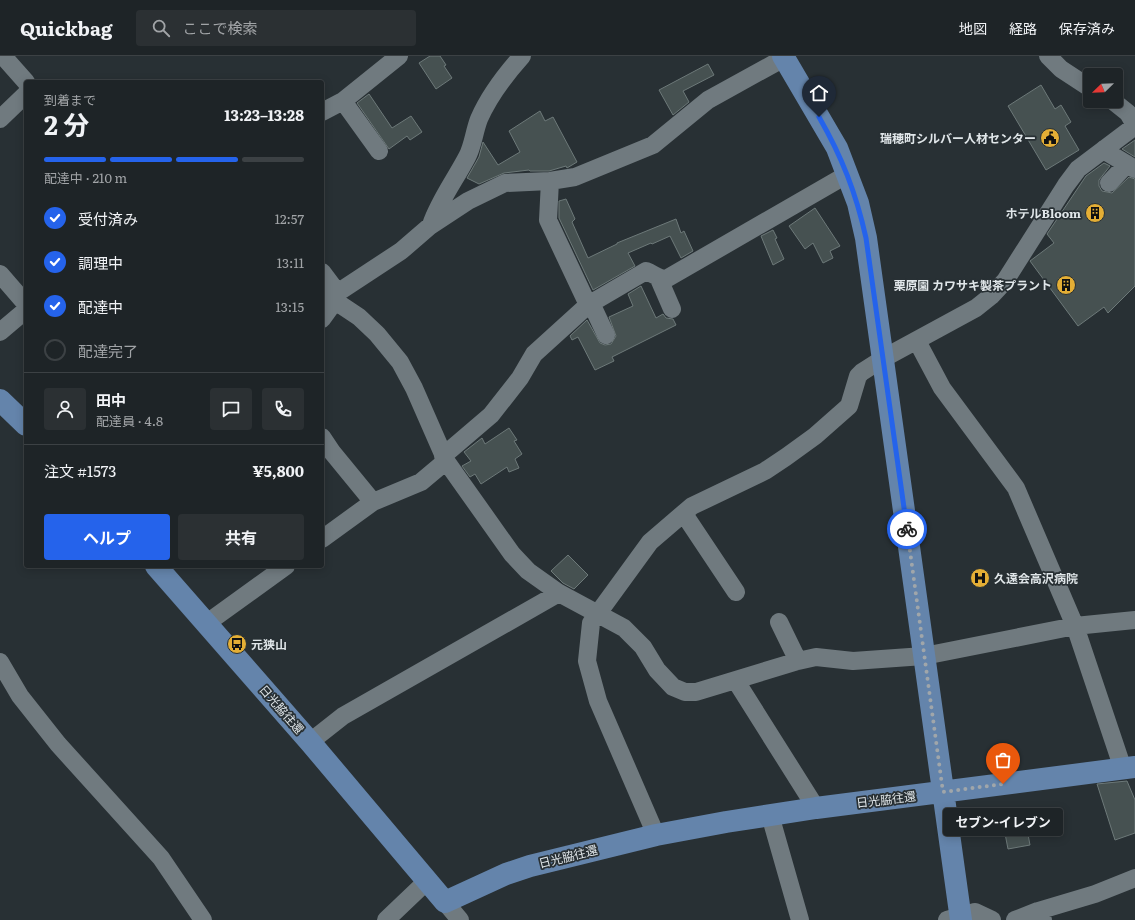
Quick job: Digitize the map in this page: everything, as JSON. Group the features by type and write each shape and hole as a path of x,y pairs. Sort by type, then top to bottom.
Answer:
{"main road":[{"path":"783,57 837,148 858,203 866,238 884,358 943,792 956,919"},
{"path":"2,405 24,423"},
{"name":"日光脇往還","path":"158,568 310,742 445,902 499,877 530,866 656,835 816,808 1129,768"}],"street":[{"path":"3,56 24,80"},
{"path":"324,111 342,101 399,56"},
{"path":"430,226 445,195 467,156 479,120 487,104 510,70 522,56"},
{"path":"1048,56 1061,69 1083,83"},
{"path":"324,314 330,297 401,251 430,226 468,201 505,183 550,181 575,177 653,145 708,100 783,57"},
{"path":"0,119 24,96"},
{"path":"342,101 379,151"},
{"path":"656,835 598,701 587,661 591,623 650,542 692,506 765,471 815,436 849,406 858,376 884,358 976,308 1000,286 1066,185 1078,170 1135,125 1128,112 1123,108"},
{"path":"1104,148 1110,154 1131,166 1109,183"},
{"path":"659,279 666,279 848,174"},
{"path":"550,181 548,220 589,304 606,335"},
{"path":"324,539 373,502 420,482 491,415 520,378 534,354 589,304 646,271 654,274 659,279 672,309"},
{"path":"0,274 24,302"},
{"path":"324,278 330,297 359,317 377,334 400,362 414,388 445,458 512,554 528,571 559,593 624,628 635,638 667,682 673,687 685,692 696,692 816,657 853,661 924,656 1075,626 1135,620"},
{"path":"0,332 24,312"},
{"path":"917,341 942,388 1016,488 1075,626 1129,768"},
{"path":"324,439 332,452 373,502"},
{"path":"684,514 736,592"},
{"path":"207,623 283,568"},
{"path":"310,742 343,716 559,593"},
{"path":"779,622 798,661"},
{"path":"0,662 20,696 53,738 161,858 203,920"},
{"path":"736,681 816,808"},
{"path":"770,815 800,920"},
{"path":"1015,920 1041,916 1135,878"},
{"path":"386,920 428,880"},
{"path":"445,902 460,920"},
{"path":"956,919 975,912 992,920"}],"building":[{"path":"430,56 440,56 446,65 444,66 452,78 436,89 419,63"},
{"path":"708,64 714,75 683,91 689,102 673,115 659,90"},
{"name":"瑞穂町シルバー人材センター","path":"1041,85 1055,109 1061,105 1071,122 1065,126 1079,150 1046,170 1008,106"},
{"path":"369,94 392,128 411,116 422,132 410,140 407,136 389,149 357,103"},
{"path":"540,111 545,121 553,117 577,162 567,168 566,166 549,171 529,170 504,173 479,184 467,178 479,157 483,142 498,165 520,152 509,131"},
{"path":"1135,140 1135,157 1122,149"},
{"path":"1104,163 1110,166 1099,180 1099,186 1102,191 1112,193 1129,177 1135,179 1135,286 1108,313 1104,307 1078,326 1030,261 1054,243 1047,234 1086,176"},
{"path":"566,199 575,219 572,222 588,258 617,243 676,219 681,233 684,231 693,251 681,258 670,236 652,244 651,243 628,253 635,266 593,290 559,218 559,201"},
{"path":"815,208 840,246 830,251 833,258 823,263 813,243 805,249 789,226"},
{"path":"773,230 777,238 775,239 784,259 773,265 761,236"},
{"path":"641,286 656,318 663,314 666,318 673,319 676,325 612,357 614,361 595,370 578,337 572,340 570,336 587,320 600,343 605,345 611,344 616,336 609,317 633,306 628,294"},
{"path":"509,428 517,440 514,441 522,454 515,459 519,468 509,472 507,467 481,484 475,474 470,477 462,466 471,461 464,452 482,438 485,444"},
{"path":"568,555 588,575 574,589 563,583 551,571"},
{"path":"1127,781 1135,800 1135,833 1115,840 1097,784"},
{"path":"1023,808 1030,845 1008,849 1001,813"}],"way so far":[{"path":"907,529 943,792 1003,784"}],"place":[{"name":"瑞穂町シルバー人材センター","path":"1050,138"},
{"name":"ホテルBloom","path":"1095,213"},
{"name":"栗原園 カワサキ製茶プラント","path":"1066,285"},
{"name":"久遠会高沢病院","path":"980,578"},
{"name":"元狭山","path":"237,644"},
{"name":"セブン-イレブン","path":"1003,784"}],"route":[{"path":"819,117 837,148 848,174 858,203 866,238 907,529"}]}
